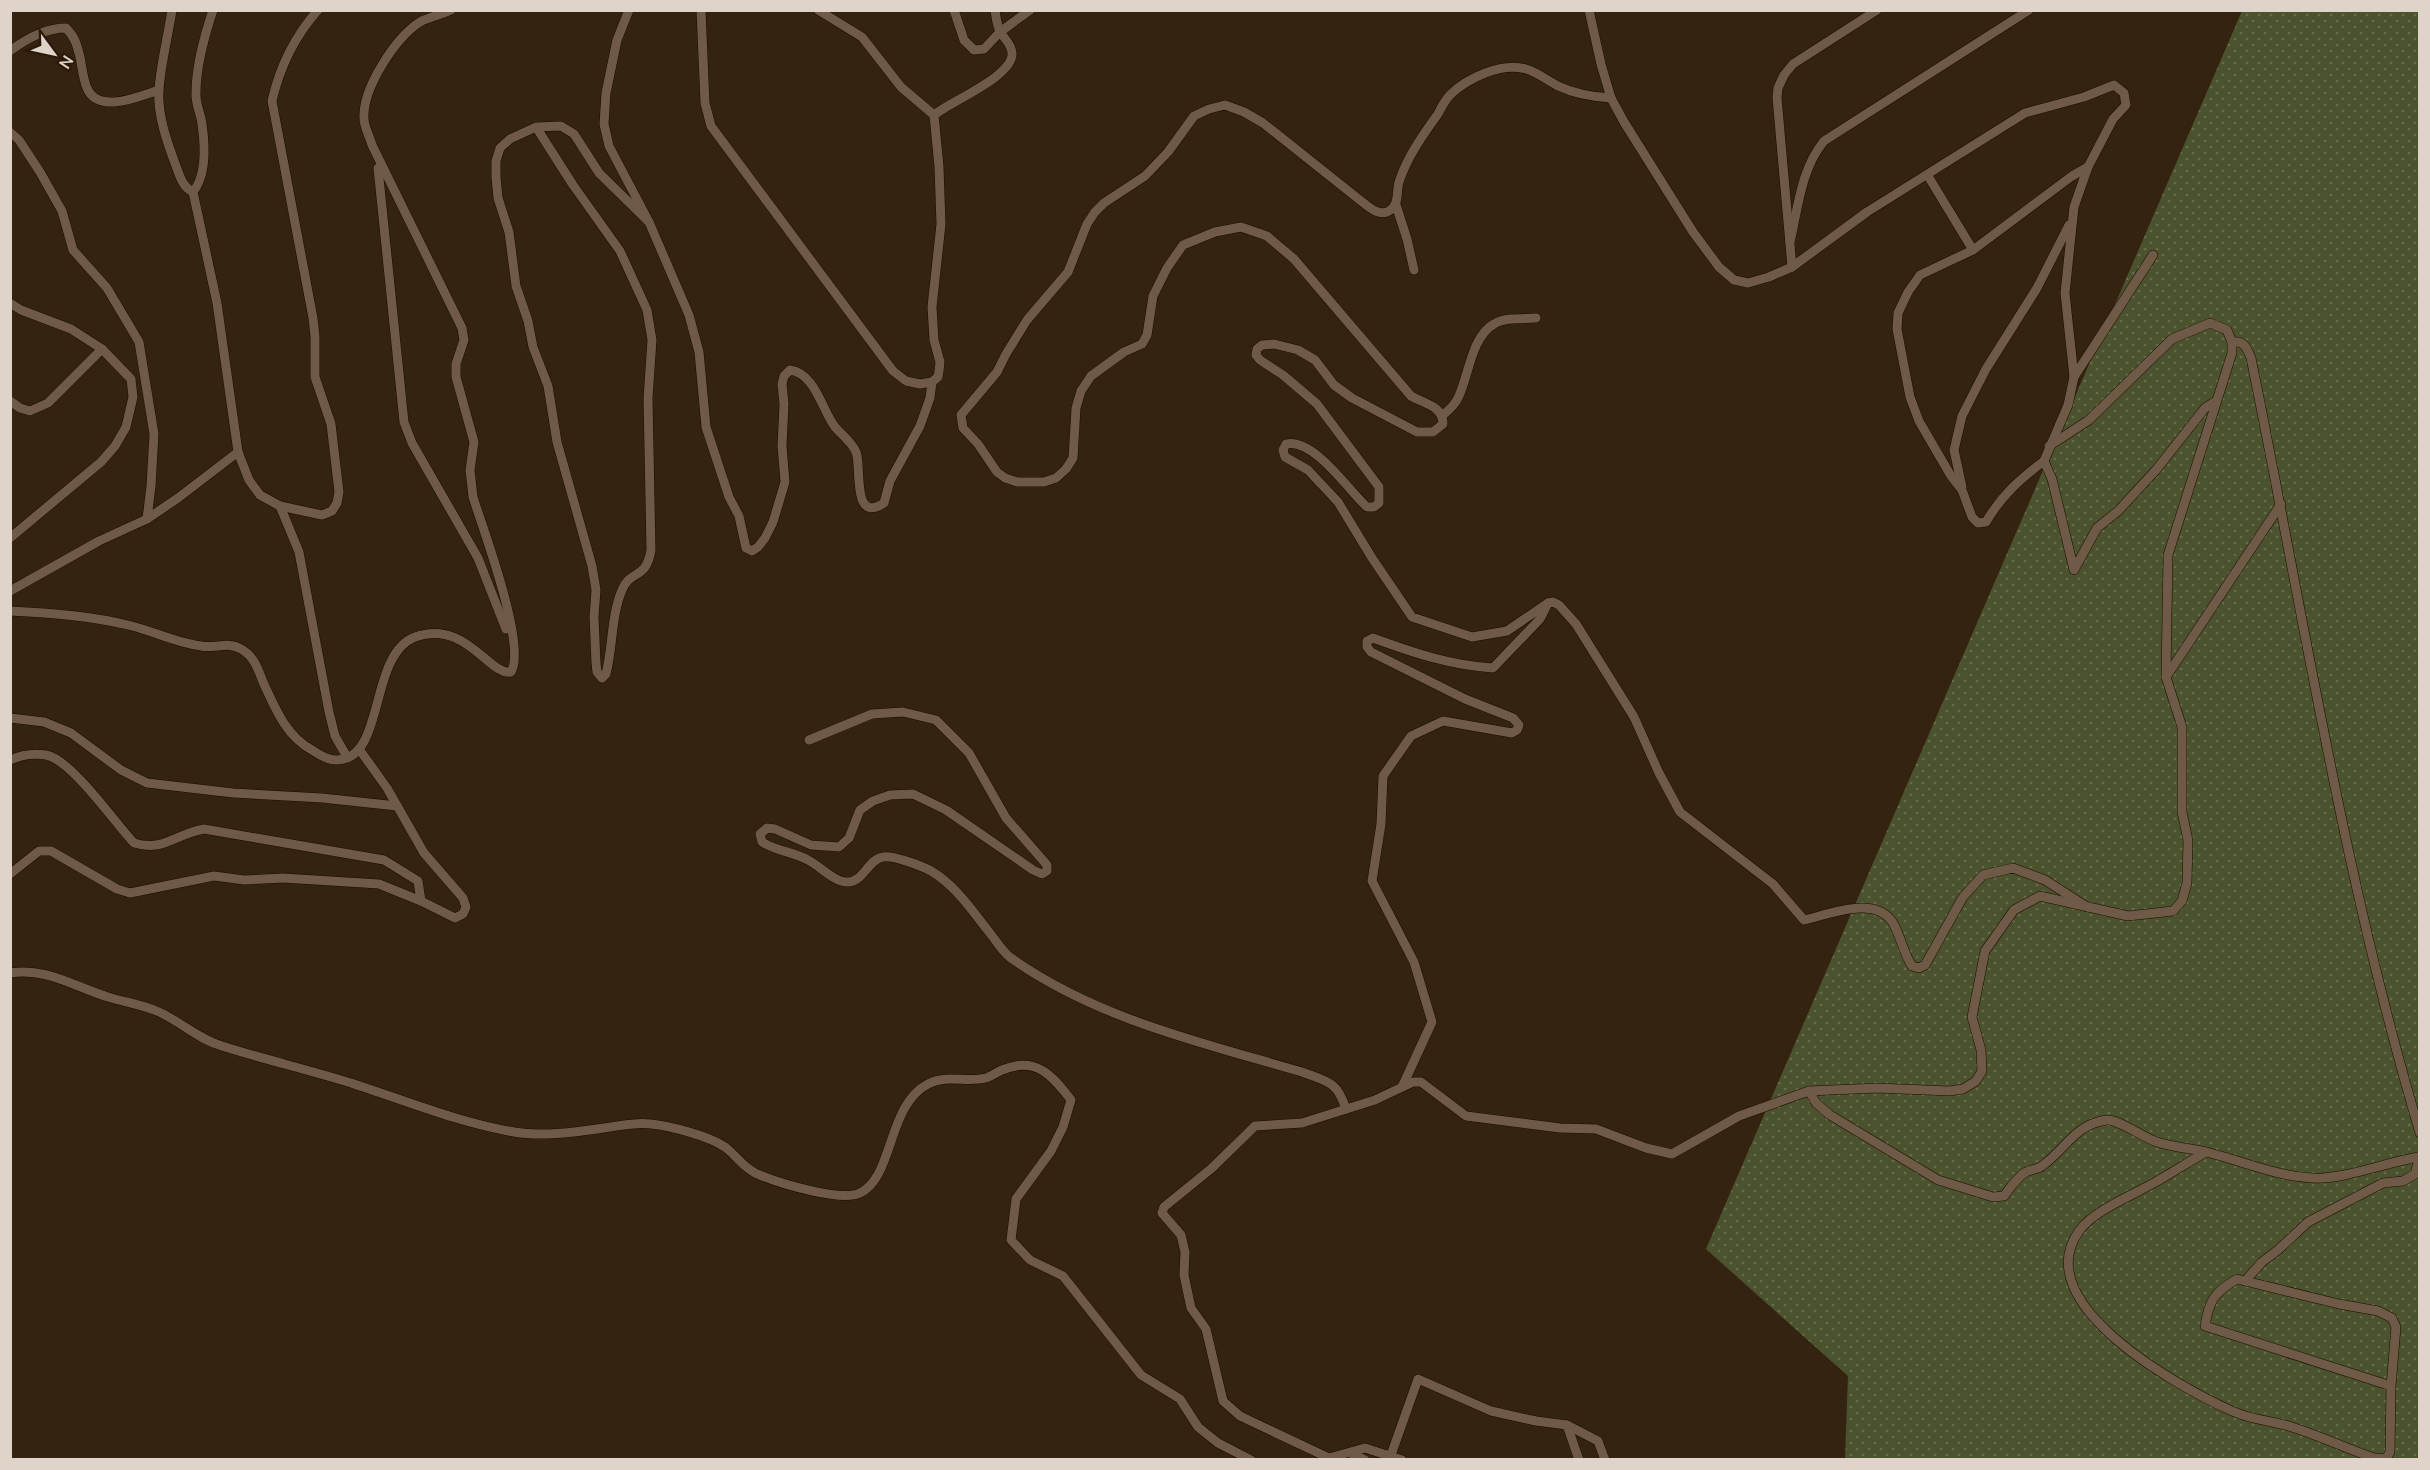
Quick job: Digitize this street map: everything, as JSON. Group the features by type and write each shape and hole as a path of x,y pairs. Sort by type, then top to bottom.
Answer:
{"street":[{"path":"172,10 159,90 168,145 182,182 186,189 193,192"},
{"path":"193,192 199,185 203,146 202,124 195,94 213,10"},
{"path":"193,192 217,303 238,452 249,480 260,495 280,506 322,515 332,511 337,503 339,492 331,424 315,376 313,318 272,101 277,79 291,47 318,10"},
{"path":"451,10 421,21 405,35 374,77 366,97 364,121 381,183 384,237 404,422 412,443 478,558 514,651"},
{"path":"628,10 617,40 606,93 604,124 609,146 649,222 689,315 699,352 706,428 729,497 739,516 746,548 752,550 758,548 765,538 783,493 785,482 782,446 784,404 782,384 784,376 790,370 802,375 822,402 835,427 856,451 860,463 861,500 869,507 878,508 884,504 890,481 920,426 930,398 932,382"},
{"path":"701,10 705,103 711,126 893,371 906,381 920,384 932,382 938,377 940,362 934,340 932,307 941,224 934,115 902,87 862,37 818,10"},
{"path":"954,10 964,40 974,50 984,49 1000,32 1030,10"},
{"path":"934,115 944,106 1000,75 1011,63 1012,53 1009,41 1000,32 994,10"},
{"path":"1589,10 1611,98 1623,123 1693,232 1719,267 1734,280 1748,283 1792,267 1867,212 1928,176 2025,113 2084,97 2114,85 2124,93 2126,105 2113,119 2088,167 2071,220 2037,288 1986,369 1962,416 1954,450 1962,490 1972,517 1977,523 1986,522 1998,502 2018,480 2044,461 2068,405 2074,377 2065,293 2071,220"},
{"path":"1792,267 1776,98 1778,88 1792,64 1877,10"},
{"path":"1790,242 1807,169 1814,153 1824,141 2029,10"},
{"path":"10,51 22,42 53,28 66,28 74,36 87,90 96,100 123,101 159,90"},
{"path":"1414,270 1396,205 1398,184 1414,150 1450,95 1481,74 1508,67 1526,69 1570,91 1589,97 1611,98"},
{"path":"1396,205 1383,213 1374,211 1263,123 1244,112 1225,105 1194,116 1168,152 1144,176 1104,203 1095,212 1068,272 1027,320 997,372 961,415 960,422 963,428 978,444 990,464 1005,478 1017,482 1044,482 1056,478 1073,458 1076,408 1081,391 1091,376 1124,352 1143,344 1147,335 1153,296 1167,268 1183,245 1215,232 1241,227 1267,236 1294,259 1411,396 1437,408 1443,415 1443,424 1433,432 1417,432 1352,398 1334,385 1315,360 1298,350 1274,344 1262,345 1257,350 1256,355 1260,360 1283,375 1317,404 1379,487 1379,503 1374,507 1367,507 1338,473 1301,445 1293,442 1287,444 1283,450 1285,457 1308,470 1338,501 1372,558 1412,616 1472,637 1507,631 1548,603 1553,602 1559,605 1576,624 1634,717 1659,773 1680,812 1773,884 1804,920 1862,907 1879,912 1892,921 1904,954 1912,966 1919,968 1925,965 1964,897 1983,875 2013,868 2045,880 2088,908"},
{"path":"536,127 573,185 620,251 647,310 652,340 648,398 651,550 649,564 642,573 632,577 623,587 618,602 606,674 602,678 597,672 596,663 594,617 596,590 592,566 557,442 548,386 533,347 528,321 516,286 508,232 497,188 496,161 500,148 510,139 536,127 561,126 574,134 599,173 649,222"},
{"path":"10,132 19,140 62,211 73,250 107,288 130,323 139,342 154,434 147,519"},
{"path":"10,611 60,614 132,626 203,647 239,647 249,654 257,665 283,723 293,736 326,758 338,760 359,749 370,727 385,672 403,643 416,637 431,635 460,638 506,673 511,672 514,667 514,651 503,592 470,482 474,442 456,377 456,364 464,340 462,328 372,145"},
{"path":"1962,490 1951,476 1919,421 1910,398 1897,329 1898,313 1908,292 1920,275 1973,250 2072,176 2088,167"},
{"path":"1928,176 1973,250"},
{"path":"2074,377 2153,255"},
{"path":"10,303 21,310 71,329 102,349 130,379 133,397 126,427 115,446 101,462 10,538"},
{"path":"1443,415 1458,399 1468,363 1486,331 1494,324 1503,321 1536,318"},
{"path":"1402,1460 1365,1448 1329,1459 1240,1416 1223,1401 1206,1329 1191,1308 1184,1275 1185,1252 1180,1235 1162,1213 1164,1207 1212,1168 1255,1126 1302,1124 1375,1100 1413,1082 1421,1082 1466,1116 1560,1128 1596,1129 1646,1148 1672,1154 1739,1116 1809,1091 1877,1088 1949,1091 1963,1089 1976,1081 1982,1071 1981,1050 1972,1017 1985,951 2014,910 2040,896 2127,916 2173,911 2182,901 2187,884 2188,840 2182,812 2182,727 2166,677 2168,555 2232,353 2232,342 2227,330 2210,323 2172,339 2089,420 2049,446"},
{"path":"2232,342 2239,341 2246,346 2251,358 2335,788 2373,958 2420,1133"},
{"path":"10,401 30,411 38,409 48,403 102,349"},
{"path":"133,397 146,385"},
{"path":"2044,461 2052,479 2074,570 2097,528 2118,511 2156,470 2205,408 2216,401"},
{"path":"10,591 99,541 147,519 238,452"},
{"path":"2166,677 2281,504"},
{"path":"280,506 299,552 331,720 335,736 347,757"},
{"path":"1402,1087 1432,1022 1414,962 1372,881 1381,824 1383,776 1411,736 1443,721 1512,733 1519,725 1514,718 1465,699 1371,652 1367,647 1367,642 1373,638 1460,666 1493,668 1540,619 1548,603"},
{"path":"809,740 872,714 903,712 936,720 969,753 1006,818 1047,865 1047,871 1042,874 1033,870 946,810 913,794 890,795 860,810 849,838 839,847 811,845 776,829 767,828 760,834 762,842 771,848 809,860 841,881 849,883 857,880 882,856 895,858 931,871 956,891 1008,957 1053,983 1108,1012 1302,1072 1330,1083 1340,1091 1346,1109"},
{"path":"10,718 44,722 71,733 121,770 147,783 233,793 322,798 397,806"},
{"path":"10,874 39,850 51,851 117,889 130,893 214,876 244,880 283,878 379,884 455,918 463,914 466,907 463,898 424,853 397,806 359,749"},
{"path":"10,760 21,755 48,755 75,774 134,843 148,847 162,845 187,832 204,829 384,860 417,881 421,901"},
{"path":"10,972 47,974 100,994 156,1011 202,1039 221,1046 304,1068 469,1122 516,1132 546,1134 632,1123 653,1124 714,1141 727,1149 739,1163 753,1173 776,1181 848,1197 862,1193 873,1182 884,1159 895,1126 909,1103 925,1085 946,1079 983,1079 1018,1065 1043,1070 1055,1078 1071,1100 1063,1127 1051,1151 1016,1199 1011,1240 1030,1260 1063,1276 1142,1375 1180,1399 1198,1427 1218,1443 1251,1460"},
{"path":"1809,1091 1816,1103 1830,1114 1938,1180 1993,1197 2004,1196 2020,1176 2028,1170 2039,1169 2051,1160 2074,1134 2092,1123 2111,1120 2150,1140 2174,1148 2206,1152 2276,1174 2314,1178 2419,1157 2415,1174 2403,1181 2383,1183 2308,1222 2262,1262 2245,1281"},
{"path":"2206,1152 2097,1215 2080,1229 2069,1248 2069,1270 2074,1293 2091,1316 2114,1339 2188,1388 2234,1412 2290,1427 2374,1458 2386,1459 2390,1452 2391,1386 2396,1327 2392,1318 2378,1311 2237,1279 2225,1286 2208,1305 2205,1326 2391,1386"},
{"path":"1391,1455 1418,1379 1491,1411 1567,1425 1598,1441 1605,1460"},
{"path":"1567,1425 1579,1460"},
{"path":"1353,1460 1359,1457 1365,1460"}],"green space":[{"path":"2242,11 2419,11 2419,1459 1845,1459 1848,1376 1706,1249"}]}
